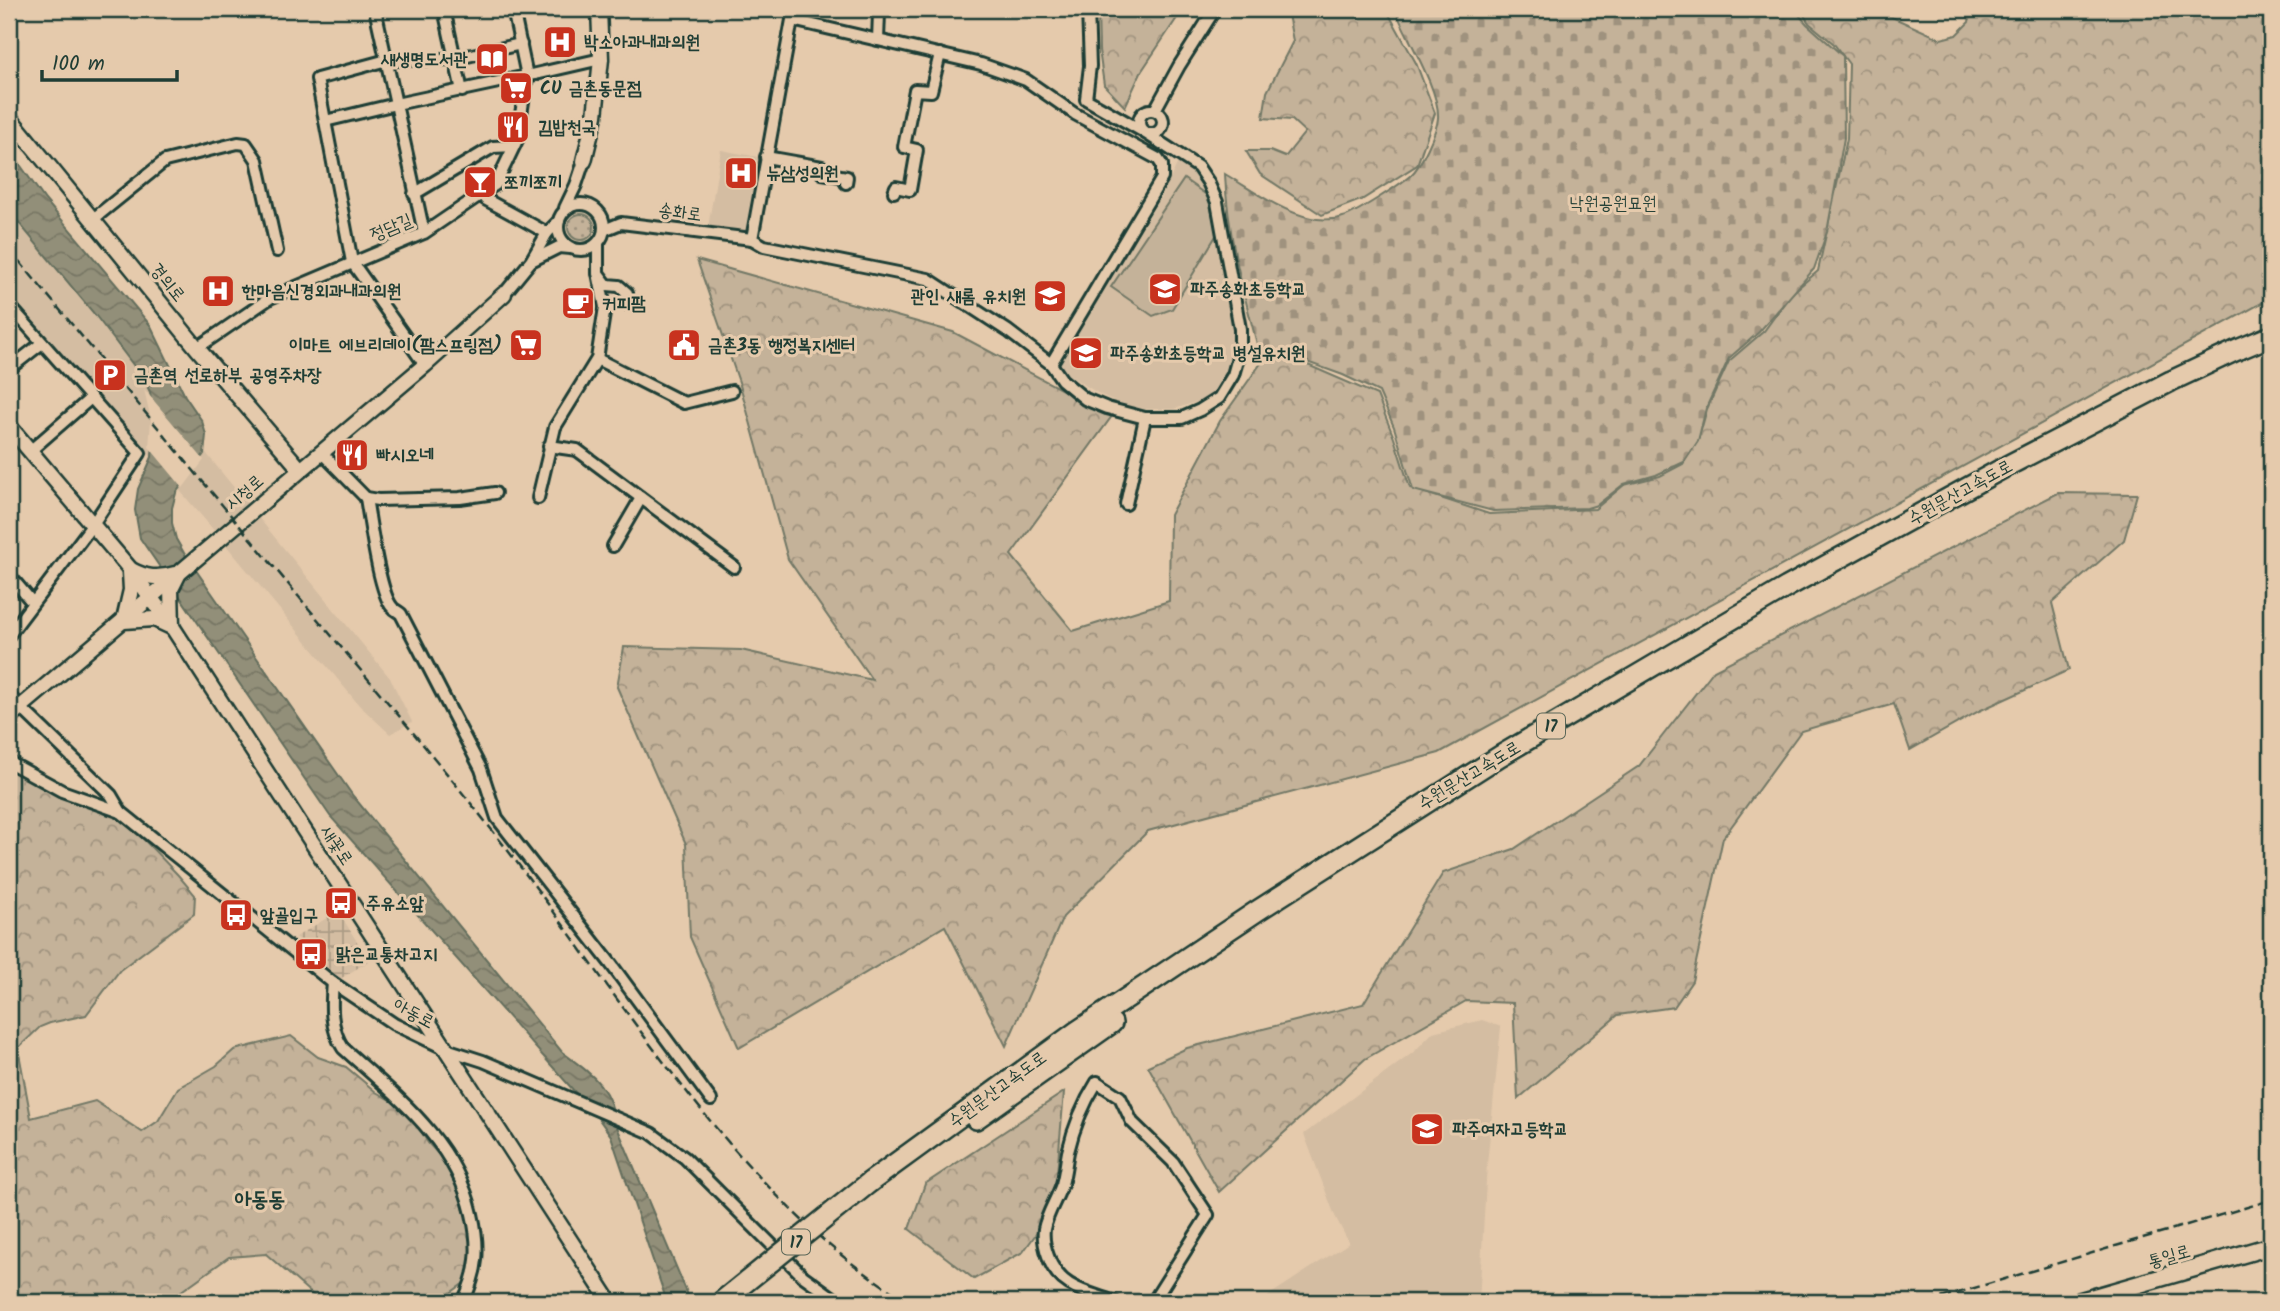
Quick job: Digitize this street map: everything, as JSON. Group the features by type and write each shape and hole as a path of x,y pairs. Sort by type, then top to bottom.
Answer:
{"highway":[{"name":"수원문산고속도로","path":"722,1302 1014,1075 1291,889 1500,756 1787,587 1982,479 2171,381 2271,337"},
{"name":"수원문산고속도로","path":"740,1302 873,1187 1189,969 1360,855 1647,680 1825,578 2118,420 2271,349"}],"main road":[{"name":"통일로","path":"2077,1302 2271,1246"}],"street":[{"path":"375,9 424,233"},
{"path":"444,9 462,91"},
{"name":"정담길","path":"197,348 270,298 424,233 496,184 514,146 523,110 527,76 513,9"},
{"path":"576,249 564,242 558,228 576,186 595,116 601,59 598,9"},
{"path":"1075,114 1086,99 1090,66 1088,9"},
{"path":"1155,110 1215,9"},
{"path":"878,40 879,13"},
{"path":"752,239 793,14 878,40 981,64 1026,80 1075,114 1151,154 1162,165 1163,172 1051,364"},
{"path":"425,365 352,262 317,79 387,60 454,60 521,44"},
{"path":"894,192 896,187 910,190 917,150 904,147 915,90 931,91 940,54"},
{"path":"325,121 601,59"},
{"name":"송화로","path":"604,230 621,223 752,239 764,246 928,279 1008,331 1051,364 1062,380 1085,399 1145,418 1182,418 1219,398 1233,375 1240,350 1241,329 1217,202 1208,181 1198,167 1086,99"},
{"path":"1146,110 1155,110 1163,119 1162,127 1156,133 1144,132 1139,125 1140,116 1146,110"},
{"name":"경의로","path":"9,117 197,348 300,469"},
{"path":"92,220 165,161 238,143 246,144 257,160 277,251"},
{"path":"414,194 493,146 514,146"},
{"path":"766,157 822,167 822,173 848,177 846,183"},
{"path":"576,186 584,204"},
{"path":"483,194 485,199 547,233"},
{"path":"504,294 531,261 547,233 572,206 584,204 595,208 603,218 604,230 598,243 598,273 605,307 597,359 555,427 538,498"},
{"path":"603,218 621,223"},
{"path":"531,261 559,247 576,249 592,247 598,243"},
{"path":"598,273 607,285 619,286 627,293 628,304"},
{"name":"시청로","path":"14,713 425,365 504,294"},
{"path":"9,305 141,453 93,524 9,635"},
{"path":"9,369 42,343"},
{"path":"597,359 684,403 732,391"},
{"path":"30,451 91,398"},
{"path":"1126,504 1145,418"},
{"name":"새꽃로","path":"9,426 130,569 173,628 610,1302"},
{"path":"549,446 577,450 734,567"},
{"path":"321,452 366,498 376,560 388,600 391,607 401,614 481,769 497,818 611,964 711,1100"},
{"path":"366,498 460,498 495,493"},
{"path":"613,546 641,498"},
{"path":"130,569 145,577 167,583 173,628"},
{"path":"130,569 131,590 123,621 154,619 173,628"},
{"path":"9,575 32,602"},
{"name":"아동로","path":"9,696 14,713 111,795 121,812 332,983 394,1024 446,1049 483,1061 652,1133 684,1157 803,1276 839,1302"},
{"path":"9,762 62,791 121,812"},
{"path":"332,983 331,1009 337,1038 343,1048 420,1120 455,1166 466,1190 477,1240 474,1278 463,1302"},
{"path":"1115,1302 1069,1286 1058,1277 1046,1251 1044,1231 1052,1204 1062,1184 1079,1115 1097,1082 1120,1097 1132,1122 1173,1161 1208,1215 1153,1302"}],"shaded area":[{"path":"721,150 758,157 745,233 708,227"},
{"name":"파주송화초등학교","path":"1179,160 1195,169 1213,199 1236,328 1236,351 1230,370 1215,392 1200,401 1174,409 1126,406 1101,395 1062,371 1060,356 1164,192"},
{"path":"9,201 218,468 390,678 412,722 390,734 359,705 206,521 9,292"},
{"path":"338,911 369,961 340,979 296,937"},
{"path":"1482,1020 1501,1027 1487,1164 1479,1302 1262,1302 1349,1243 1335,1216 1304,1134 1415,1051 1433,1032"}],"green space":[{"path":"1098,9 1183,9 1141,72 1125,107 1104,85 1099,50"},
{"path":"1287,9 1386,9 1416,63 1435,113 1417,165 1363,199 1322,215 1260,174 1246,151 1270,151 1285,157 1305,132 1292,120 1263,118 1267,92 1293,41"},
{"name":"낙원공원묘원","path":"1395,9 1794,9 1843,56 1844,138 1827,232 1814,269 1759,332 1729,358 1706,408 1698,441 1684,462 1656,475 1624,484 1597,505 1587,508 1493,511 1413,490 1394,427 1379,392 1343,375 1257,344 1232,238 1225,174 1288,210 1322,219 1349,215 1411,175 1432,139 1438,118 1437,106 1428,78"},
{"path":"1800,9 1874,9 1941,39 1956,35 1969,22 1971,9 2271,9 2271,298 1439,753 1148,831 1063,917 1006,1046 945,926 739,1048 690,937 686,844 617,687 624,647 741,650 872,680 788,559 740,385 697,260 953,332 1112,416 1011,555 1073,631 1169,601 1170,515 1220,421 1271,349 1377,395 1410,488 1489,514 1595,509 1624,485 1660,476 1683,464 1698,441 1707,409 1729,361 1764,331 1791,294 1818,271 1847,139 1849,64 1834,44 1809,23"},
{"path":"1184,179 1208,196 1217,234 1172,309 1153,316 1111,287"},
{"path":"581,214 590,218 594,227 590,236 581,240 572,236 568,227 572,218"},
{"path":"2058,493 2137,494 2124,540 2052,603 2069,670 1979,711 1910,750 1894,704 1801,731 1723,838 1692,981 1674,1007 1618,1015 1518,1099 1513,1003 1466,1001 1365,1059 1219,1192 1148,1066 1187,1048 1363,1004 1443,873 1514,849 1639,766 1714,670"},
{"path":"9,763 45,785 126,821 195,895 194,914 120,970 86,1015 40,1027 18,1048 31,1118 95,1101 142,1132 158,1121 178,1088 216,1066 234,1050 291,1036 318,1057 346,1067 376,1092 409,1111 428,1143 450,1167 471,1232 474,1256 464,1283 438,1302 321,1302 266,1254 229,1257 166,1302 9,1302"},
{"path":"1064,1092 1054,1209 1023,1252 974,1279 909,1229 925,1184"}],"water":[{"path":"9,149 45,200 151,326 185,396 202,421 206,435 204,454 176,493 172,508 176,539 184,553 353,796 562,1052 599,1083 610,1101 617,1127 691,1302 667,1302 611,1136 598,1118 330,816 140,538 135,510 138,489 152,457 154,420 150,392 143,378 96,316 9,211"}],"pier":[{"path":"144,389 204,460 183,488 149,447 151,420"}],"railway":[{"path":"9,249 423,744 534,885 648,1042 728,1142 818,1235 850,1262 907,1302"},
{"path":"1927,1302 2271,1200"}],"place":[{"name":"박소아과내과의원","path":"560,42"},
{"name":"새생명도서관","path":"492,59"},
{"name":"CU 금촌동문점","path":"516,88"},
{"name":"김밥천국","path":"513,127"},
{"name":"뉴삼성의원","path":"741,173"},
{"name":"쪼끼쪼끼","path":"480,182"},
{"name":"파주송화초등학교","path":"1165,289"},
{"name":"한마음신경외과내과의원","path":"218,291"},
{"name":"관인 새롬 유치원","path":"1050,296"},
{"name":"커피팜","path":"578,303"},
{"name":"이마트 에브리데이(팜스프링점)","path":"526,345"},
{"name":"금촌3동 행정복지센터","path":"684,345"},
{"name":"파주송화초등학교 병설유치원","path":"1086,353"},
{"name":"금촌역 선로하부 공영주차장","path":"110,375"},
{"name":"빠시오네","path":"352,455"},
{"name":"주유소앞","path":"341,903"},
{"name":"앞골입구","path":"236,915"},
{"name":"맑은교통차고지","path":"311,954"},
{"name":"파주여자고등학교","path":"1427,1129"}],"district":[{"name":"아동동","path":"260,1199"}]}
